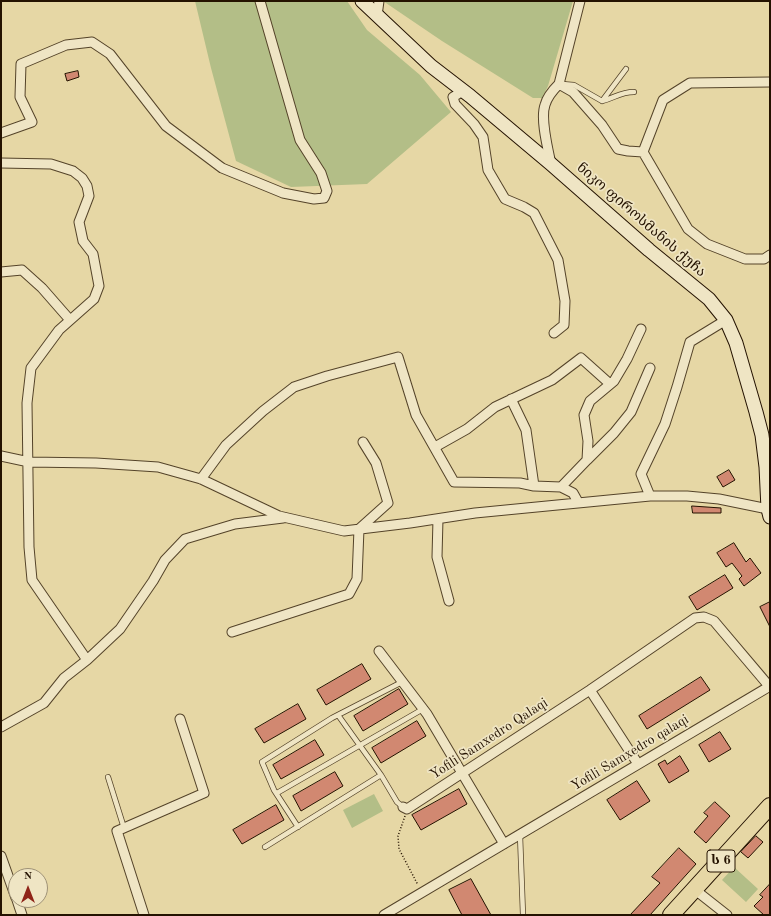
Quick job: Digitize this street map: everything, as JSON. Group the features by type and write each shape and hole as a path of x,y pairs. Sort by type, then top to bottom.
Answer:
{"highway":[{"name":"ს 6","path":"671,915 770,806"}],"main road":[{"name":"ნიკო ფიროსმანის ქუჩა","path":"362,1 431,66 551,164 649,250 709,299 726,320 736,343 762,435 769,513"}],"street":[{"path":"1,133 32,122 20,97 21,64 66,45 92,42 110,54 166,126 222,168 283,193 314,199 324,198 327,191 320,173 300,140 260,1"},
{"path":"378,1 378,16"},
{"path":"551,164 543,115 545,104 552,91 559,84 580,1"},
{"path":"643,152 663,100 690,83 770,82"},
{"path":"559,84 573,92 602,125 618,149 643,152"},
{"path":"463,91 453,97 455,104 474,124 483,137 488,170 505,199 534,213 558,260 565,301 564,325 554,333"},
{"path":"643,152 688,229 707,244 745,259 764,259 770,255"},
{"path":"1,163 51,164 73,171 82,178 87,186 89,196 79,222 83,241 93,254 99,286 94,299 59,330 31,368 27,403 29,546 32,580 87,660"},
{"path":"1,272 22,270 42,288 70,320"},
{"path":"650,496 641,474 665,424 690,342 726,320"},
{"path":"587,460 588,441 584,415 590,401 614,381 627,359 641,329"},
{"path":"201,479 226,445 263,411 294,387 327,376 398,357 416,415 454,482 520,483 534,486 561,487 573,493 578,502"},
{"path":"435,447 467,429 494,408 552,380 581,358 610,384"},
{"path":"561,487 614,433 631,412 650,368"},
{"path":"511,400 526,430 534,486"},
{"path":"232,632 350,594 357,580 359,529 388,504 376,463 363,442"},
{"path":"1,456 29,462 96,463 158,467 201,479 279,516 344,531 475,513 650,496 687,496 719,499 769,513"},
{"path":"1,727 44,703 64,678 87,660 120,629 166,560 185,539 235,524 286,517"},
{"path":"438,519 437,557 449,601"},
{"name":"Yofili Samxedro Qalaqi","path":"405,808 590,690 695,618 704,617 714,621 770,686"},
{"name":"Yofili Samxedro qalaqi","path":"379,651 423,709 504,844"},
{"name":"Yofili Samxedro qalaqi","path":"384,915 770,686"},
{"name":"Yofili Samxedro Qalaqi","path":"590,690 638,764"},
{"path":"144,915 117,831 204,793 180,719"},
{"path":"1,856 8,876"},
{"path":"694,889 727,915"}],"lane":[{"path":"602,101 626,70"},
{"path":"559,84 574,85 602,101 624,92 634,92"},
{"path":"298,827 277,793 262,762 338,715 402,682"},
{"path":"277,793 423,709"},
{"path":"338,715 381,775 397,802 405,808"},
{"path":"265,847 381,775"},
{"path":"108,777 124,828"},
{"path":"520,835 524,915"}],"path":[{"path":"405,808 398,836 399,849 422,892"}],"green space":[{"path":"195,1 347,1 367,30 420,75 451,112 367,184 291,187 236,161"},
{"path":"383,1 573,1 548,86 542,98 533,98 442,41"},
{"path":"374,794 383,811 352,828 343,810"},
{"path":"734,867 758,889 746,902 722,880"}],"building":[{"path":"78,71 79,77 67,81 65,74"},
{"path":"729,470 735,480 723,487 717,477"},
{"path":"692,506 721,508 721,513 693,513"},
{"path":"734,543 746,562 750,558 761,573 744,586 739,579 742,576 732,563 726,567 717,553"},
{"path":"725,575 733,588 697,610 689,597"},
{"path":"770,602 770,627 760,607"},
{"path":"362,664 371,679 326,705 317,690"},
{"path":"701,677 710,690 647,729 639,716"},
{"path":"399,689 408,704 363,731 354,716"},
{"path":"298,704 306,719 264,743 255,729"},
{"path":"417,721 426,736 381,763 372,748"},
{"path":"720,732 731,749 709,762 699,745"},
{"path":"315,740 324,755 281,779 273,765"},
{"path":"680,756 689,771 669,783 658,764 665,760 667,764"},
{"path":"335,772 343,786 301,811 293,796"},
{"path":"637,781 650,801 620,820 607,800"},
{"path":"459,789 467,804 421,830 412,815"},
{"path":"715,802 730,816 706,843 694,832 708,816 704,813"},
{"path":"276,805 284,820 242,844 233,830"},
{"path":"756,836 763,842 748,858 741,852"},
{"path":"679,848 696,864 650,915 630,915 660,883 652,877"},
{"path":"471,879 491,915 462,915 449,890"},
{"path":"770,884 770,915 764,915 754,906 763,897 760,895"}]}
